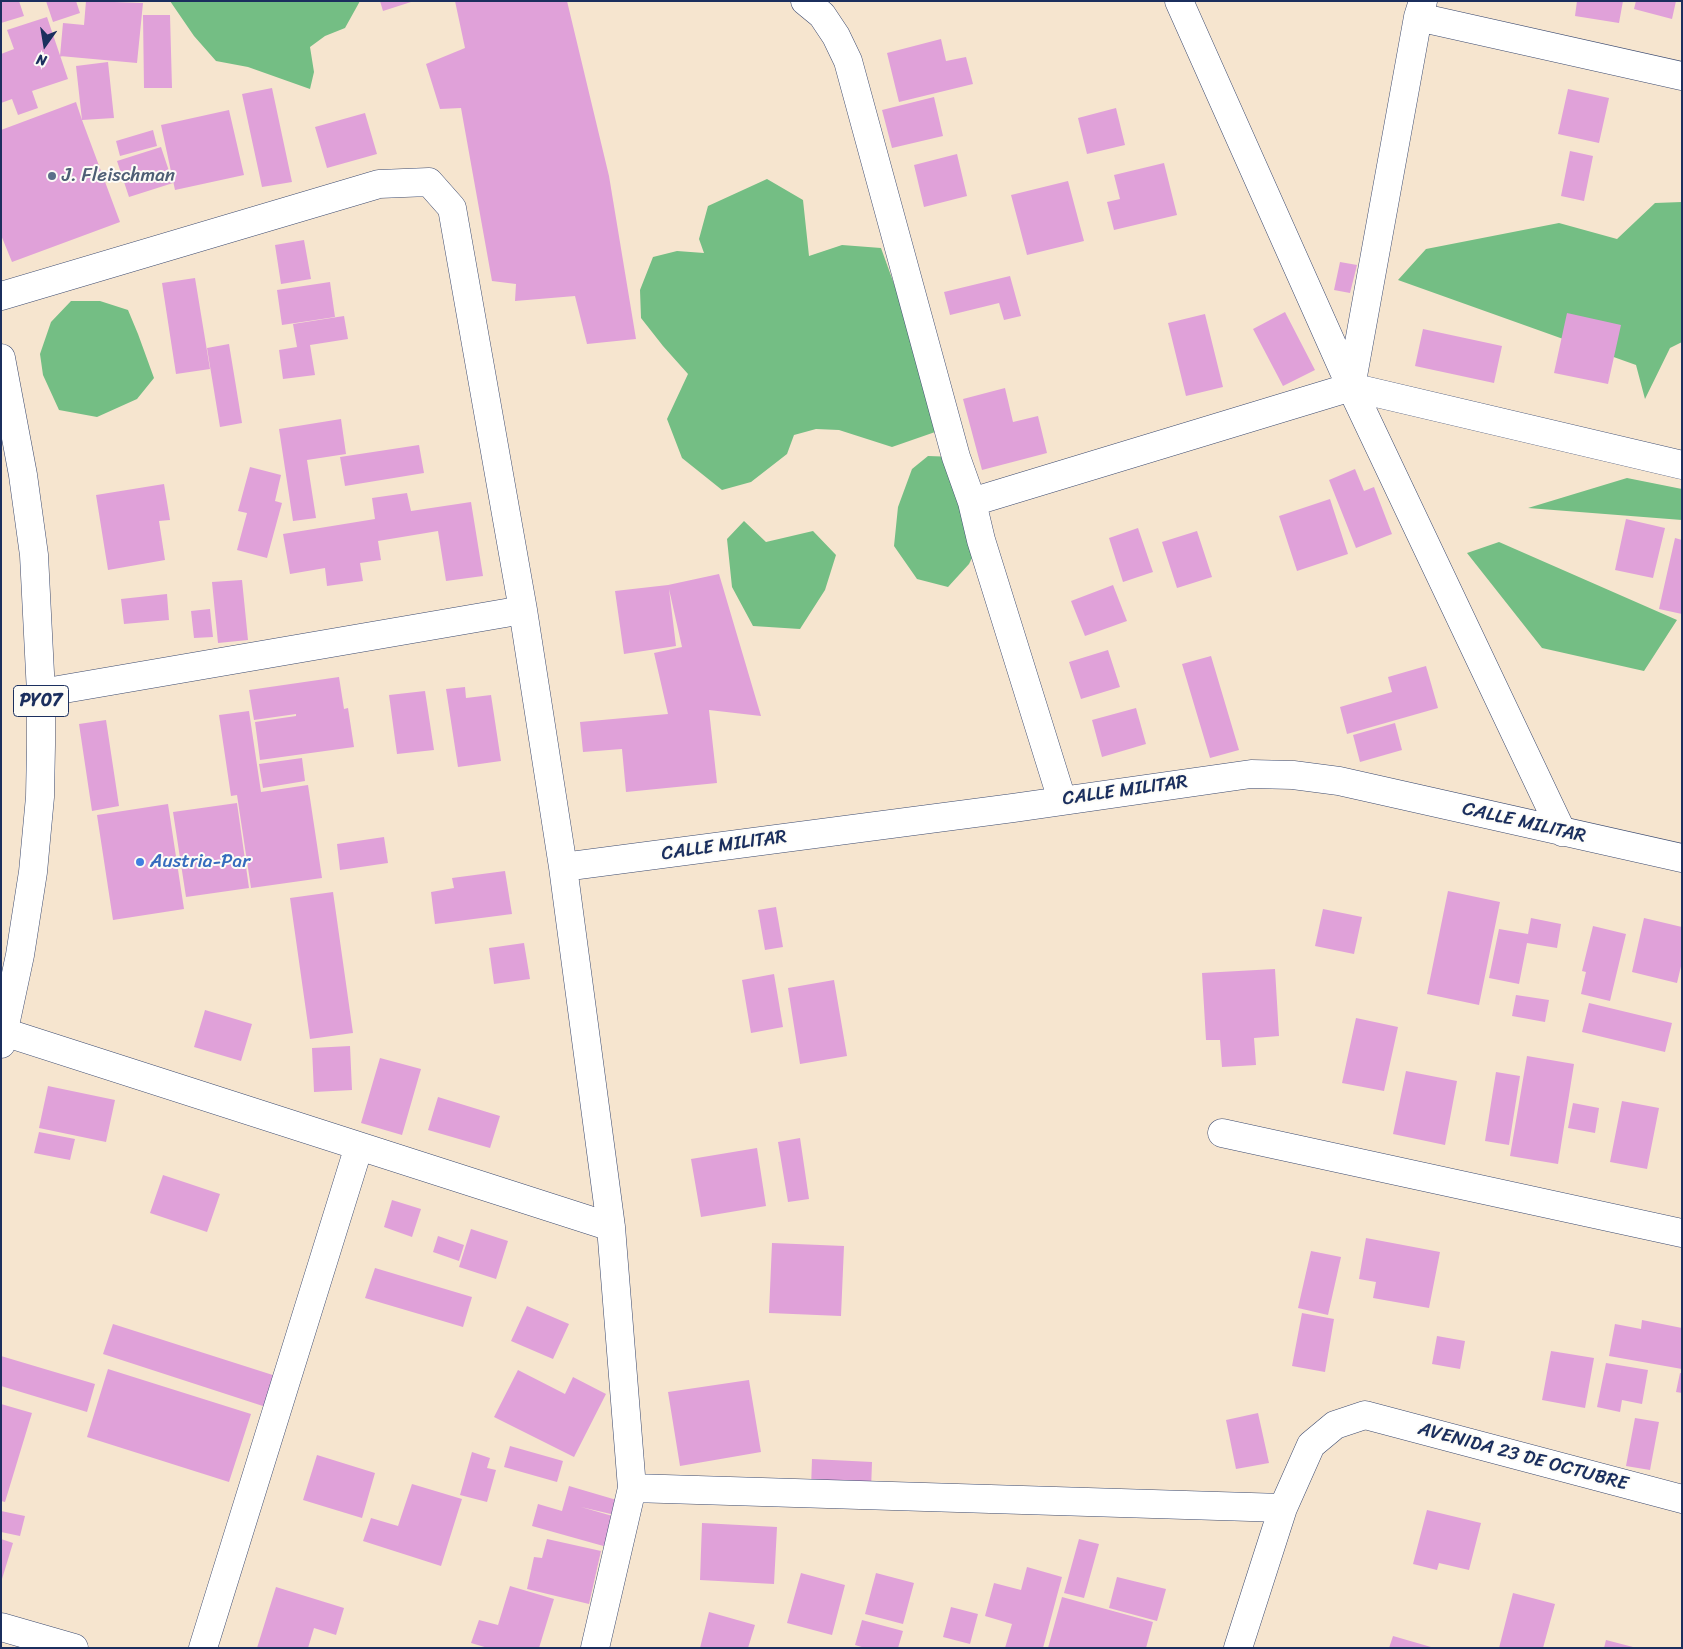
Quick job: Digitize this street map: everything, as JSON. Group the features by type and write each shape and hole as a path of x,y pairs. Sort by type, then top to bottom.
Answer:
{"street":[{"path":"805,1 822,15 836,36 848,62 956,457 972,502 981,540 1062,800"},
{"path":"1179,1 1351,387 1562,832"},
{"path":"1351,387 1420,9 1682,76"},
{"path":"1,296 379,184 429,182 452,208 523,610 563,867 611,1227 632,1488 596,1648"},
{"name":"PY07","path":"1,358 23,475 34,555 41,693 40,796 33,872 20,955 3,1038"},
{"path":"972,502 1351,387 1682,465"},
{"path":"41,693 523,610"},
{"name":"CALLE MILITAR","path":"563,867 1251,774 1293,775 1339,781 1682,858"},
{"path":"3,1038 359,1146 611,1227"},
{"path":"1222,1133 1682,1232"},
{"path":"203,1648 359,1146"},
{"name":"AVENIDA 23 DE OCTUBRE","path":"1283,1508 1311,1445 1336,1426 1365,1415 1682,1499"},
{"path":"632,1488 1283,1508 1238,1648"},
{"path":"1,1627 74,1648"}],"green space":[{"path":"170,1 360,1 345,28 325,36 310,47 314,72 310,89 248,67 216,61 194,36"},
{"path":"767,179 803,200 809,256 842,245 881,248 915,342 938,431 892,447 839,430 816,429 794,435 787,454 751,482 722,490 682,458 667,419 688,374 641,318 640,290 653,257 677,251 704,253 699,239 708,206"},
{"path":"1682,202 1682,342 1670,348 1645,399 1636,365 1398,280 1426,249 1559,223 1617,239 1655,203"},
{"path":"71,301 100,301 128,310 154,378 137,399 97,417 59,410 43,375 40,354 51,322"},
{"path":"928,456 956,457 981,540 969,564 948,587 917,579 894,546 898,507 912,469"},
{"path":"1627,478 1682,489 1682,520 1528,508"},
{"path":"744,521 766,542 813,531 836,555 825,590 800,629 753,626 732,587 727,539"},
{"path":"1499,542 1677,620 1644,671 1542,648 1467,553"}],"building":[{"path":"1,1 19,1 24,16 1,23"},
{"path":"46,1 76,1 80,13 53,22"},
{"path":"86,1 143,3 137,63 60,56 63,23 84,25"},
{"path":"380,1 411,1 411,2 383,11"},
{"path":"455,1 567,1 609,176 636,339 587,344 575,296 515,301 516,284 492,281 461,108 440,109 426,64 465,48"},
{"path":"1577,1 1623,1 1619,23 1575,16"},
{"path":"1636,1 1676,1 1672,19 1634,9"},
{"path":"143,15 170,15 172,88 144,88"},
{"path":"47,17 68,79 32,91 38,108 18,115 12,99 1,103 1,54 14,49 7,30"},
{"path":"941,39 946,61 966,57 973,84 899,102 887,53"},
{"path":"108,62 114,118 82,120 76,66"},
{"path":"272,88 292,182 262,187 242,94"},
{"path":"1568,89 1609,98 1599,143 1558,134"},
{"path":"934,97 943,136 892,148 882,110"},
{"name":"J. Fleischman","path":"76,102 120,222 12,262 1,235 1,130"},
{"path":"1116,108 1125,145 1087,154 1078,118"},
{"path":"229,110 244,175 175,190 161,125"},
{"path":"365,113 377,154 327,168 315,127"},
{"path":"153,130 157,146 120,156 116,141"},
{"path":"161,147 173,183 129,197 117,161"},
{"path":"1570,151 1593,156 1584,201 1561,196"},
{"path":"957,154 967,196 924,207 914,165"},
{"path":"1164,163 1177,215 1114,230 1107,202 1120,199 1114,175"},
{"path":"1068,181 1084,241 1027,255 1011,195"},
{"path":"304,240 311,279 281,284 275,245"},
{"path":"1340,262 1357,265 1350,293 1334,290"},
{"path":"1010,276 1021,316 1004,320 999,303 950,315 944,292"},
{"path":"195,278 210,369 176,374 162,283"},
{"path":"330,282 335,317 282,325 277,290"},
{"path":"1285,312 1315,370 1283,386 1253,329"},
{"path":"1567,313 1621,325 1608,384 1554,373"},
{"path":"1205,314 1223,387 1186,396 1168,323"},
{"path":"344,316 348,339 310,345 315,375 283,379 279,350 297,347 293,324"},
{"path":"1423,329 1502,346 1494,383 1415,366"},
{"path":"229,344 242,423 220,427 207,348"},
{"path":"1005,388 1013,422 1038,416 1047,453 982,470 963,399"},
{"path":"341,419 346,454 307,460 316,518 293,521 279,429"},
{"path":"419,445 424,473 345,486 340,457"},
{"path":"250,467 281,475 275,501 282,503 267,558 237,550 247,513 238,511"},
{"path":"1355,469 1364,491 1374,487 1392,534 1356,548 1329,480"},
{"path":"164,484 170,520 159,521 165,560 108,570 96,495"},
{"path":"407,493 411,511 471,502 483,576 446,581 438,531 378,541 381,560 360,563 363,581 327,586 325,568 290,574 283,534 375,519 372,498"},
{"path":"1330,499 1348,554 1297,571 1279,516"},
{"path":"1626,519 1665,528 1653,578 1615,570"},
{"path":"1138,528 1153,572 1123,582 1109,538"},
{"path":"1197,531 1212,577 1177,588 1162,542"},
{"path":"1675,538 1682,540 1682,614 1659,609"},
{"path":"719,574 761,716 709,710 717,783 626,792 622,749 583,752 580,722 668,714 654,653 682,647 669,589 676,646 624,654 615,591 668,585"},
{"path":"242,580 248,640 218,643 212,582"},
{"path":"1113,585 1127,621 1085,636 1071,601"},
{"path":"167,594 169,620 124,624 121,599"},
{"path":"210,609 213,637 194,638 191,611"},
{"path":"1108,650 1120,687 1081,699 1069,662"},
{"path":"1211,656 1239,750 1210,758 1182,664"},
{"path":"1426,666 1438,708 1347,734 1340,707 1392,692 1388,677"},
{"path":"339,677 344,709 348,708 354,747 260,760 255,722 296,716 296,714 254,720 249,690"},
{"path":"465,687 466,698 491,695 501,761 458,767 446,689"},
{"path":"425,691 434,750 397,754 389,695"},
{"path":"1136,708 1146,744 1102,757 1092,720"},
{"path":"249,711 261,792 308,785 322,878 251,888 237,795 231,796 219,715"},
{"path":"106,720 119,806 92,811 79,724"},
{"path":"1395,723 1402,750 1360,762 1353,735"},
{"path":"302,758 305,781 263,788 259,764"},
{"path":"237,803 249,888 186,897 173,812"},
{"name":"Austria-Par","path":"168,804 184,909 113,920 97,815"},
{"path":"384,837 388,863 340,870 337,844"},
{"path":"505,871 512,914 435,924 431,892 454,888 452,878"},
{"path":"1448,891 1500,902 1479,1005 1427,994"},
{"path":"333,892 353,1033 310,1039 290,898"},
{"path":"776,907 783,947 765,950 758,910"},
{"path":"1323,909 1362,917 1354,954 1315,946"},
{"path":"1531,918 1561,924 1557,948 1527,943 1519,984 1489,978 1499,929 1528,934"},
{"path":"1644,918 1682,927 1682,962 1677,983 1632,972"},
{"path":"1593,926 1626,934 1610,1001 1581,994 1586,972 1582,971"},
{"path":"524,943 530,979 494,984 489,948"},
{"path":"1275,969 1279,1036 1254,1038 1256,1065 1222,1067 1220,1040 1206,1040 1202,973"},
{"path":"774,974 783,1027 751,1033 742,980"},
{"path":"834,980 847,1056 800,1064 788,988"},
{"path":"1516,995 1549,1000 1545,1022 1512,1016"},
{"path":"1589,1003 1672,1023 1665,1052 1582,1032"},
{"path":"205,1010 252,1024 241,1061 194,1047"},
{"path":"1356,1018 1398,1027 1384,1091 1342,1083"},
{"path":"350,1046 352,1090 314,1092 312,1048"},
{"path":"1527,1056 1574,1064 1558,1164 1510,1156"},
{"path":"380,1058 421,1069 402,1135 361,1123"},
{"path":"1406,1071 1457,1081 1445,1145 1393,1134"},
{"path":"1496,1072 1520,1076 1509,1145 1485,1141"},
{"path":"48,1086 115,1100 106,1142 39,1128"},
{"path":"438,1097 500,1116 490,1148 428,1130"},
{"path":"1622,1101 1659,1108 1647,1169 1610,1162"},
{"path":"1573,1103 1599,1108 1595,1133 1568,1128"},
{"path":"39,1132 75,1139 70,1160 34,1153"},
{"path":"800,1138 809,1199 788,1202 778,1142"},
{"path":"757,1148 766,1206 701,1217 691,1159"},
{"path":"163,1175 220,1194 207,1232 150,1213"},
{"path":"392,1200 421,1209 412,1237 384,1227"},
{"path":"471,1229 508,1241 496,1279 459,1267"},
{"path":"438,1236 464,1245 459,1261 433,1252"},
{"path":"1366,1238 1440,1252 1429,1308 1373,1298 1376,1282 1359,1279"},
{"path":"772,1243 844,1246 841,1316 769,1313"},
{"path":"1311,1251 1341,1257 1328,1315 1298,1308"},
{"path":"375,1268 472,1297 463,1327 365,1298"},
{"path":"527,1306 569,1324 553,1359 511,1341"},
{"path":"1302,1313 1334,1319 1325,1372 1292,1366"},
{"path":"1642,1320 1682,1328 1682,1369 1609,1356 1615,1324 1641,1329"},
{"path":"113,1324 279,1377 269,1408 103,1354"},
{"path":"1437,1336 1465,1341 1460,1369 1432,1364"},
{"path":"1551,1351 1594,1358 1585,1408 1542,1400"},
{"path":"1,1356 95,1384 87,1412 1,1386"},
{"path":"1606,1363 1648,1370 1642,1404 1622,1400 1620,1412 1597,1407"},
{"path":"108,1369 251,1414 229,1482 87,1437"},
{"path":"518,1370 565,1394 573,1377 606,1394 574,1457 494,1417"},
{"path":"1680,1373 1682,1373 1682,1393 1676,1392"},
{"path":"749,1380 761,1452 680,1466 668,1392"},
{"path":"1,1404 32,1413 5,1502 1,1501"},
{"path":"1258,1413 1269,1463 1236,1469 1226,1420"},
{"path":"1635,1418 1659,1422 1650,1470 1626,1466"},
{"path":"510,1446 563,1461 557,1482 504,1467"},
{"path":"472,1452 490,1458 487,1468 496,1470 487,1502 460,1495"},
{"path":"317,1455 375,1473 362,1518 303,1500"},
{"path":"812,1459 872,1462 871,1490 811,1488"},
{"path":"412,1484 462,1499 441,1566 363,1541 371,1518 398,1526"},
{"path":"569,1486 620,1501 615,1515 581,1507 616,1517 607,1547 532,1526 538,1504 562,1511"},
{"path":"1427,1510 1481,1523 1469,1570 1439,1563 1437,1570 1413,1564"},
{"path":"1,1511 25,1516 20,1536 1,1532"},
{"path":"702,1523 777,1527 774,1584 700,1580"},
{"path":"1,1539 13,1543 2,1579 1,1579"},
{"path":"547,1539 601,1551 589,1604 527,1589 534,1557 542,1558"},
{"path":"1079,1539 1099,1544 1084,1598 1064,1593"},
{"path":"1027,1567 1062,1577 1043,1648 1005,1648 1012,1624 985,1616 994,1583 1021,1590"},
{"path":"801,1573 845,1585 832,1635 787,1623"},
{"path":"876,1573 914,1583 903,1624 865,1614"},
{"path":"1117,1577 1166,1589 1157,1621 1109,1608"},
{"path":"510,1586 554,1599 539,1648 488,1648 471,1643 479,1620 498,1625"},
{"path":"276,1587 344,1608 336,1635 314,1628 308,1648 257,1648"},
{"path":"1513,1593 1555,1604 1543,1648 1499,1648"},
{"path":"1062,1597 1153,1622 1146,1648 1048,1648"},
{"path":"951,1607 978,1614 970,1644 943,1637"},
{"path":"709,1612 755,1625 748,1648 700,1648"},
{"path":"862,1620 903,1631 898,1648 865,1648 855,1645"},
{"path":"1393,1636 1431,1647 1431,1648 1389,1648"},
{"path":"1606,1640 1633,1647 1633,1648 1604,1648"}],"place":[{"name":"J. Fleischman","path":"52,176"},
{"name":"Austria-Par","path":"140,862"}]}
